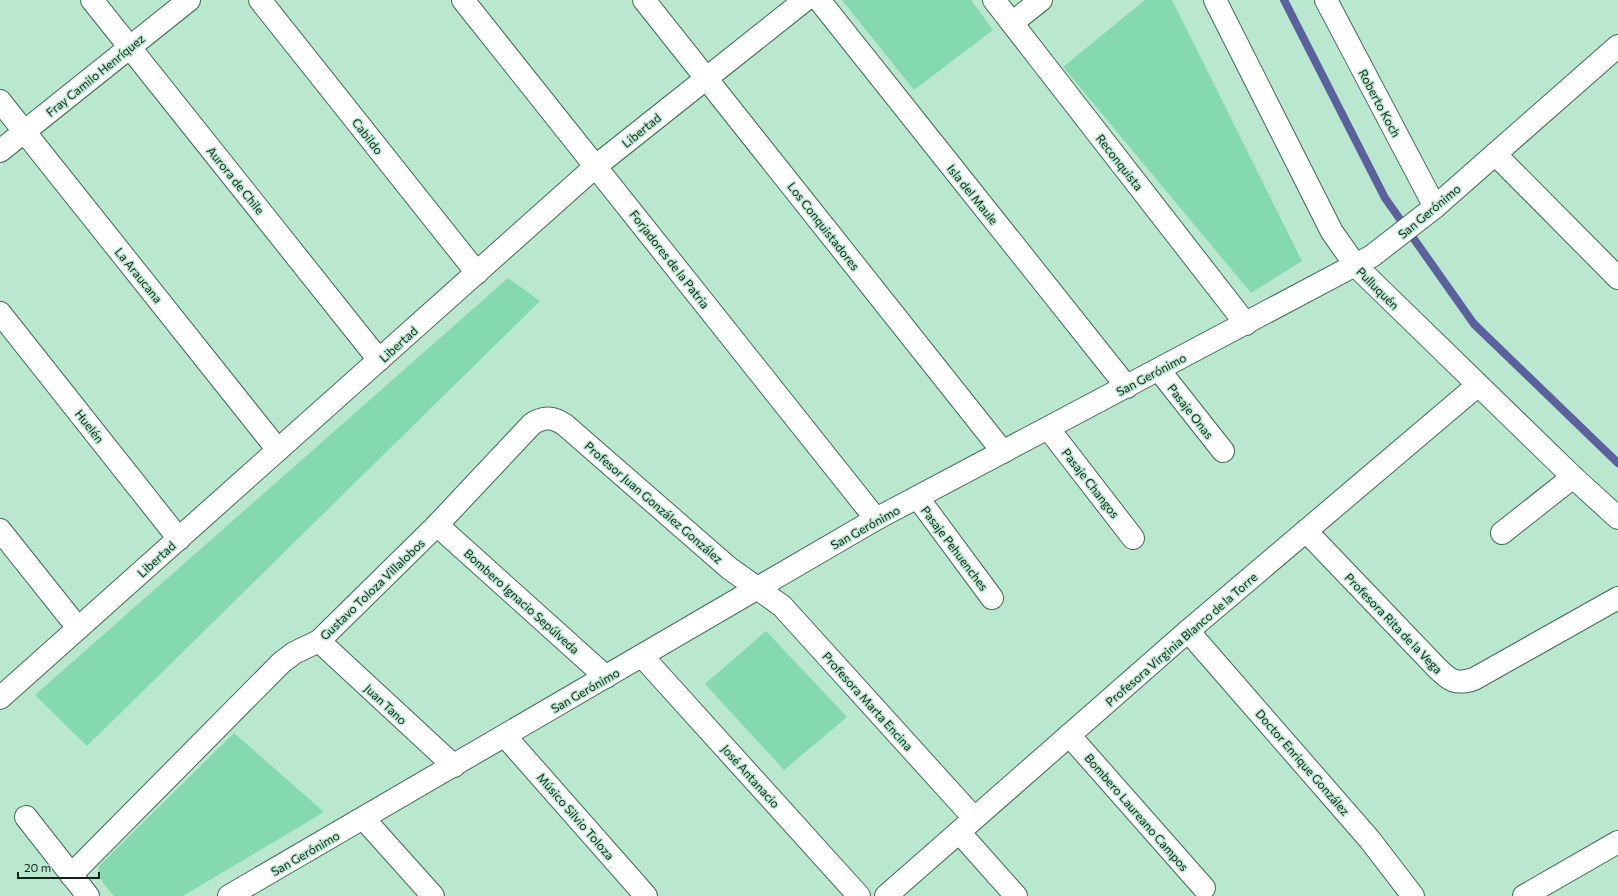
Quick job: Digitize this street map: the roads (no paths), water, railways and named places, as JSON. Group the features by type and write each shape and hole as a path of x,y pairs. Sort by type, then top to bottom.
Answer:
{"street":[{"name":"Aurora de Chile","path":"92,0 379,360"},
{"name":"Fray Camilo Henríquez","path":"0,151 189,0"},
{"name":"Cabildo","path":"260,0 477,273"},
{"name":"Forjadores de la Patria","path":"463,0 876,519"},
{"name":"Los Conquistadores","path":"644,0 1003,452"},
{"name":"Libertad","path":"0,698 596,166 805,0"},
{"name":"Isla del Maule","path":"819,0 1127,387"},
{"name":"Reconquista","path":"994,0 1246,324"},
{"path":"1012,23 1040,0"},
{"name":"Pulluquén","path":"1215,0 1332,232 1356,266 1573,477 1618,518"},
{"name":"Roberto Koch","path":"1326,0 1429,211"},
{"name":"San Gerónimo","path":"229,896 506,736 876,519 1356,266 1394,240 1429,211 1618,46"},
{"name":"La Araucana","path":"0,101 278,450"},
{"path":"1495,154 1618,278"},
{"name":"Huelén","path":"0,313 179,538"},
{"name":"Pasaje Onas","path":"1159,370 1223,451"},
{"name":"Profesora Virginia Blanco de la Torre","path":"886,896 1188,632 1478,385"},
{"name":"Gustavo Toloza Villalobos","path":"71,875 281,662 294,653 319,641 437,525 532,424 543,418 550,418"},
{"name":"Profesor Juan González González","path":"550,418 558,420 729,568 758,588"},
{"name":"Pasaje Changos","path":"1048,428 1134,538"},
{"path":"1502,533 1573,477"},
{"name":"Pasaje Pehuenches","path":"918,498 992,598"},
{"name":"Bombero Ignacio Sepúlveda","path":"437,525 606,677"},
{"path":"0,530 78,628"},
{"name":"Profesora Rita de la Vega","path":"1306,532 1448,679 1457,682 1467,682 1474,679 1618,598"},
{"name":"Profesora Marta Encina","path":"758,588 782,606 966,825 1016,896"},
{"name":"Doctor Enrique González","path":"1188,632 1370,840 1413,896"},
{"name":"Juan Tano","path":"319,641 454,766"},
{"name":"José Antanacio","path":"642,656 859,896"},
{"name":"Bombero Laureano Campos","path":"1070,735 1204,888"},
{"name":"Músico Silvio Toloza","path":"506,736 646,896"},
{"path":"26,818 88,896"},
{"path":"364,818 433,896"},
{"path":"1524,896 1618,842"}],"waterway":[{"path":"1284,0 1385,198 1474,324 1618,463"}]}
